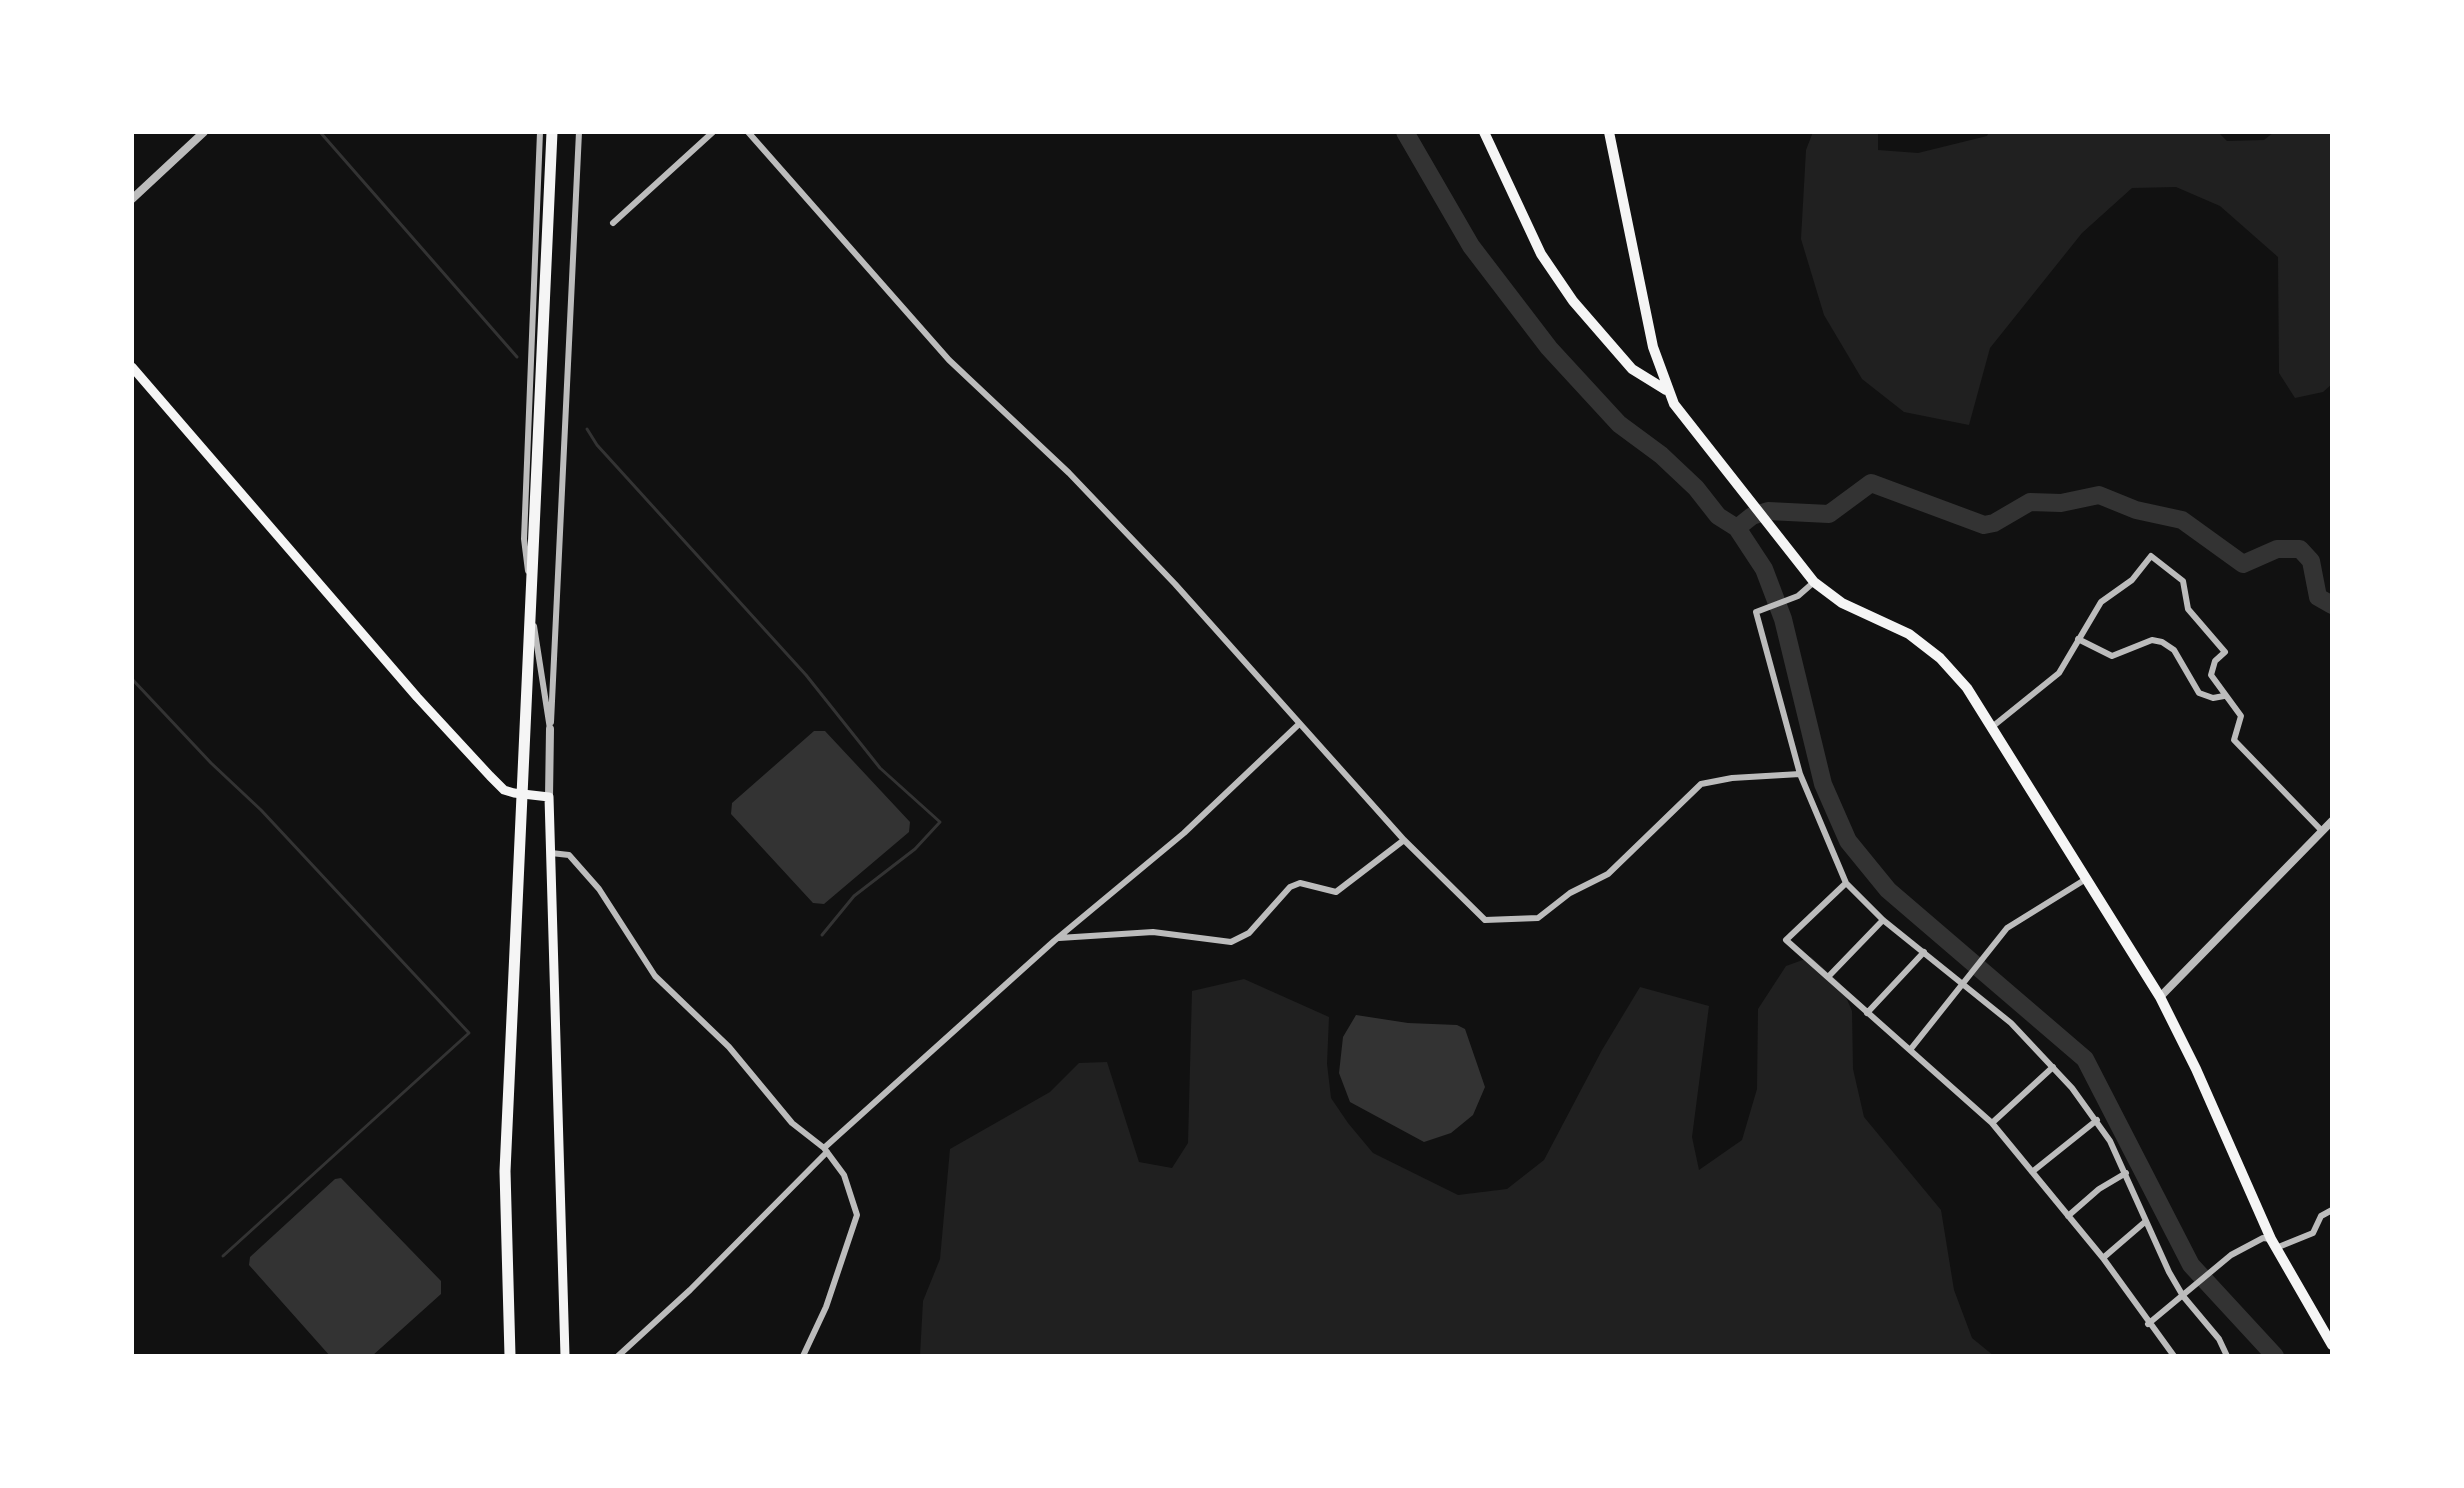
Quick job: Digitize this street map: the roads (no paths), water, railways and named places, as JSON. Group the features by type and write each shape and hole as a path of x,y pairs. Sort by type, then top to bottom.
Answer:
{"highway":[{"path":"510,1356 505,1171 552,132"}],"main road":[{"path":"1484,132 1513,188 1541,254 1565,290 1632,369 1666,390"},
{"path":"1609,132 1653,347 1666,390 1693,430 1814,582 1842,603 1909,634 1940,658 1967,688 2160,997 2273,1244 2332,1345"},
{"path":"133,369 417,697 490,776 504,790 549,797 565,1356"}],"street":[{"path":"132,199 204,132"},
{"path":"540,132 524,539 550,729"},
{"path":"549,797 579,132"},
{"path":"613,223 713,132"},
{"path":"748,132 949,360 1079,484 1175,584 1404,840 1485,920 1538,918 1570,893 1608,874 1701,784 1732,778 1800,774"},
{"path":"1992,727 2059,673 2101,602 2132,580 2151,556 2183,581 2188,609 2225,652 2215,661 2211,675 2241,716 2234,740 2322,831"},
{"path":"1814,582 1798,596 1756,612 1800,774 1846,883 1883,920 1964,982 2011,1023 2097,1120 2126,1173 2183,1296 2219,1339 2227,1356"},
{"path":"2078,639 2112,656 2152,640 2162,642 2174,650 2199,693 2213,698 2224,696"},
{"path":"618,1356 690,1290 826,1150 1059,938 1184,833 1298,725"},
{"path":"2160,997 2332,821"},
{"path":"1059,938 1153,932 1231,942 1249,933 1290,887 1300,883 1336,892 1404,840"},
{"path":"549,853 569,855 599,889 655,976 729,1047 792,1123 826,1150 844,1175 857,1215 826,1307 803,1356"},
{"path":"1910,1050 2007,928 2086,879"},
{"path":"1846,883 1786,940 1992,1123 2103,1258 2174,1356"},
{"path":"1828,977 1883,920"},
{"path":"1867,1013 1924,952"},
{"path":"1992,1123 2053,1067"},
{"path":"2032,1172 2097,1120"},
{"path":"2068,1216 2099,1189 2126,1173"},
{"path":"2148,1324 2231,1255 2263,1238 2273,1244 2313,1233 2321,1216 2332,1210"},
{"path":"2103,1258 2146,1221"}],"waterway":[{"path":"320,132 517,357"},
{"path":"1405,132 1471,246 1549,348 1619,424 1661,455 1696,488 1718,516 1737,528 1764,569 1783,619 1823,784 1848,841 1888,890 2085,1059 2191,1265 2275,1356"},
{"path":"587,429 597,445 806,675 880,768 940,822 915,849 854,896 822,935"},
{"path":"1737,528 1752,516 1768,511 1829,514 1871,483 1984,525 1994,523 2030,502 2061,503 2099,495 2136,510 2182,520 2243,564 2277,549 2300,549 2311,561 2318,597 2332,605"},
{"path":"132,679 211,763 261,810 469,1033 223,1256"}]}
